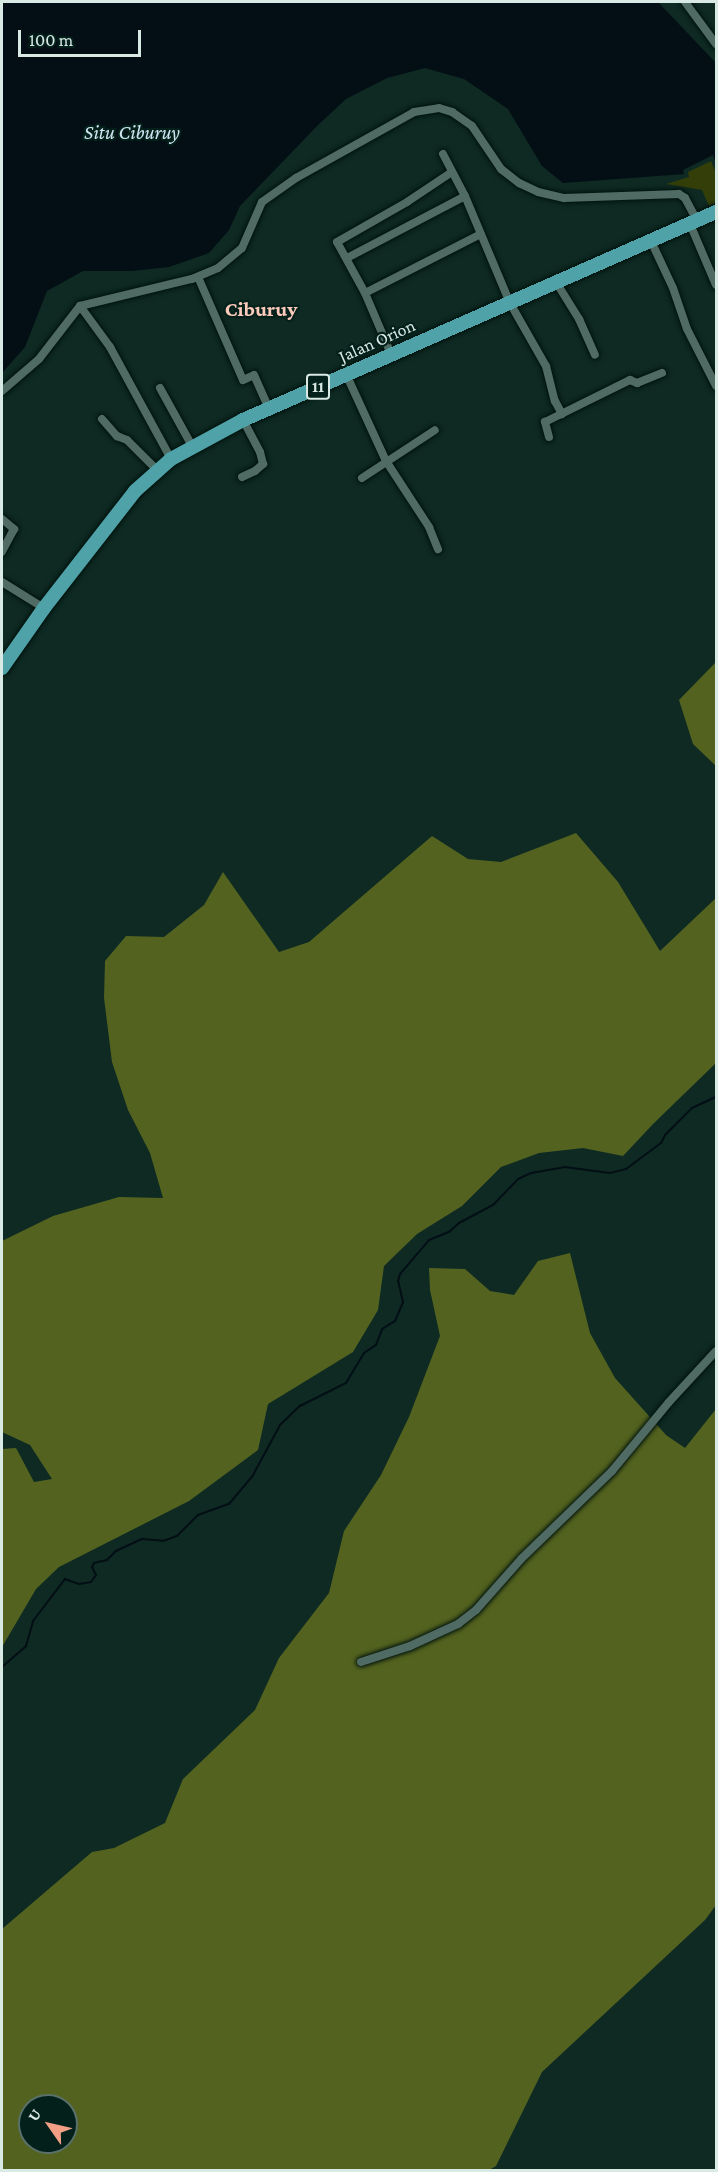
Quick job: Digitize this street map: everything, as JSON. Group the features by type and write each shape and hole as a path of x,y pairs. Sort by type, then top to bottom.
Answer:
{"highway":[{"name":"Jalan Orion","path":"2,668 44,608 135,491 171,459 243,420 717,212"}],"street":[{"path":"685,2 717,44"},
{"path":"2,391 39,359 80,306 198,277 218,268 242,248 262,202 288,184 414,112 439,108 452,112 472,126 501,169 519,183 538,192 564,198 679,194 685,198 717,285"},
{"path":"443,154 465,196 510,303 546,366 555,401 562,414"},
{"path":"391,354 364,293 337,241 407,202 452,172"},
{"path":"347,258 465,196"},
{"path":"364,293 481,234"},
{"path":"651,241 673,288 687,329 717,386"},
{"path":"198,277 243,380 254,375 268,409"},
{"path":"556,282 579,319 596,355"},
{"path":"80,306 110,348 171,459"},
{"path":"549,437 544,425 562,414 630,380 637,383 662,373"},
{"path":"346,374 386,461 429,528 438,549"},
{"path":"160,388 192,446"},
{"path":"102,418 117,436 126,440 157,470"},
{"path":"242,477 263,464 260,452 243,420"},
{"path":"362,478 435,430"},
{"path":"2,519 14,529 2,552"},
{"path":"2,582 44,608"},
{"path":"362,1662 410,1646 458,1624 476,1610 522,1558 612,1471 669,1402 717,1351"}],"green space":[{"path":"711,161 716,173 716,203 709,206 702,190 666,184 689,177 688,172"},
{"path":"716,662 716,766 693,744 679,700"},
{"path":"576,833 618,882 660,951 716,898 716,1063 623,1156 583,1148 539,1153 501,1167 462,1206 417,1234 384,1266 378,1310 353,1352 268,1404 258,1450 189,1501 59,1567 36,1589 2,1647 2,1449 16,1448 34,1482 52,1479 30,1445 2,1432 2,1241 53,1216 119,1197 163,1198 150,1153 128,1110 112,1062 104,998 105,961 126,936 164,937 204,905 223,872 279,952 309,942 432,836 468,859 501,862"},
{"path":"570,1253 590,1333 615,1378 666,1435 685,1448 716,1409 716,1905 705,1920 542,2072 496,2166 489,2170 2,2170 2,1929 92,1852 114,1848 165,1823 183,1779 255,1710 279,1658 329,1593 344,1531 381,1475 409,1417 440,1336 430,1290 429,1268 465,1269 490,1291 514,1295 538,1261"}],"water":[{"name":"Situ Ciburuy","path":"2,2 658,2 716,63 716,164 713,155 683,170 684,174 563,183 542,166 508,109 464,79 425,68 387,78 346,99 317,126 240,206 229,230 209,253 169,267 132,271 83,271 47,291 25,347 2,373"}],"waterway":[{"path":"2,1667 26,1646 33,1621 65,1579 79,1584 91,1582 96,1575 92,1567 94,1563 107,1560 116,1551 142,1539 163,1541 177,1536 198,1515 229,1504 253,1475 280,1425 300,1406 346,1383 364,1353 376,1345 382,1329 395,1321 403,1302 398,1281 400,1274 429,1240 449,1232 459,1223 493,1205 518,1179 531,1173 565,1167 610,1173 626,1169 661,1143 665,1135 692,1108 716,1097"}],"district":[{"name":"Ciburuy","path":"261,309"}]}
